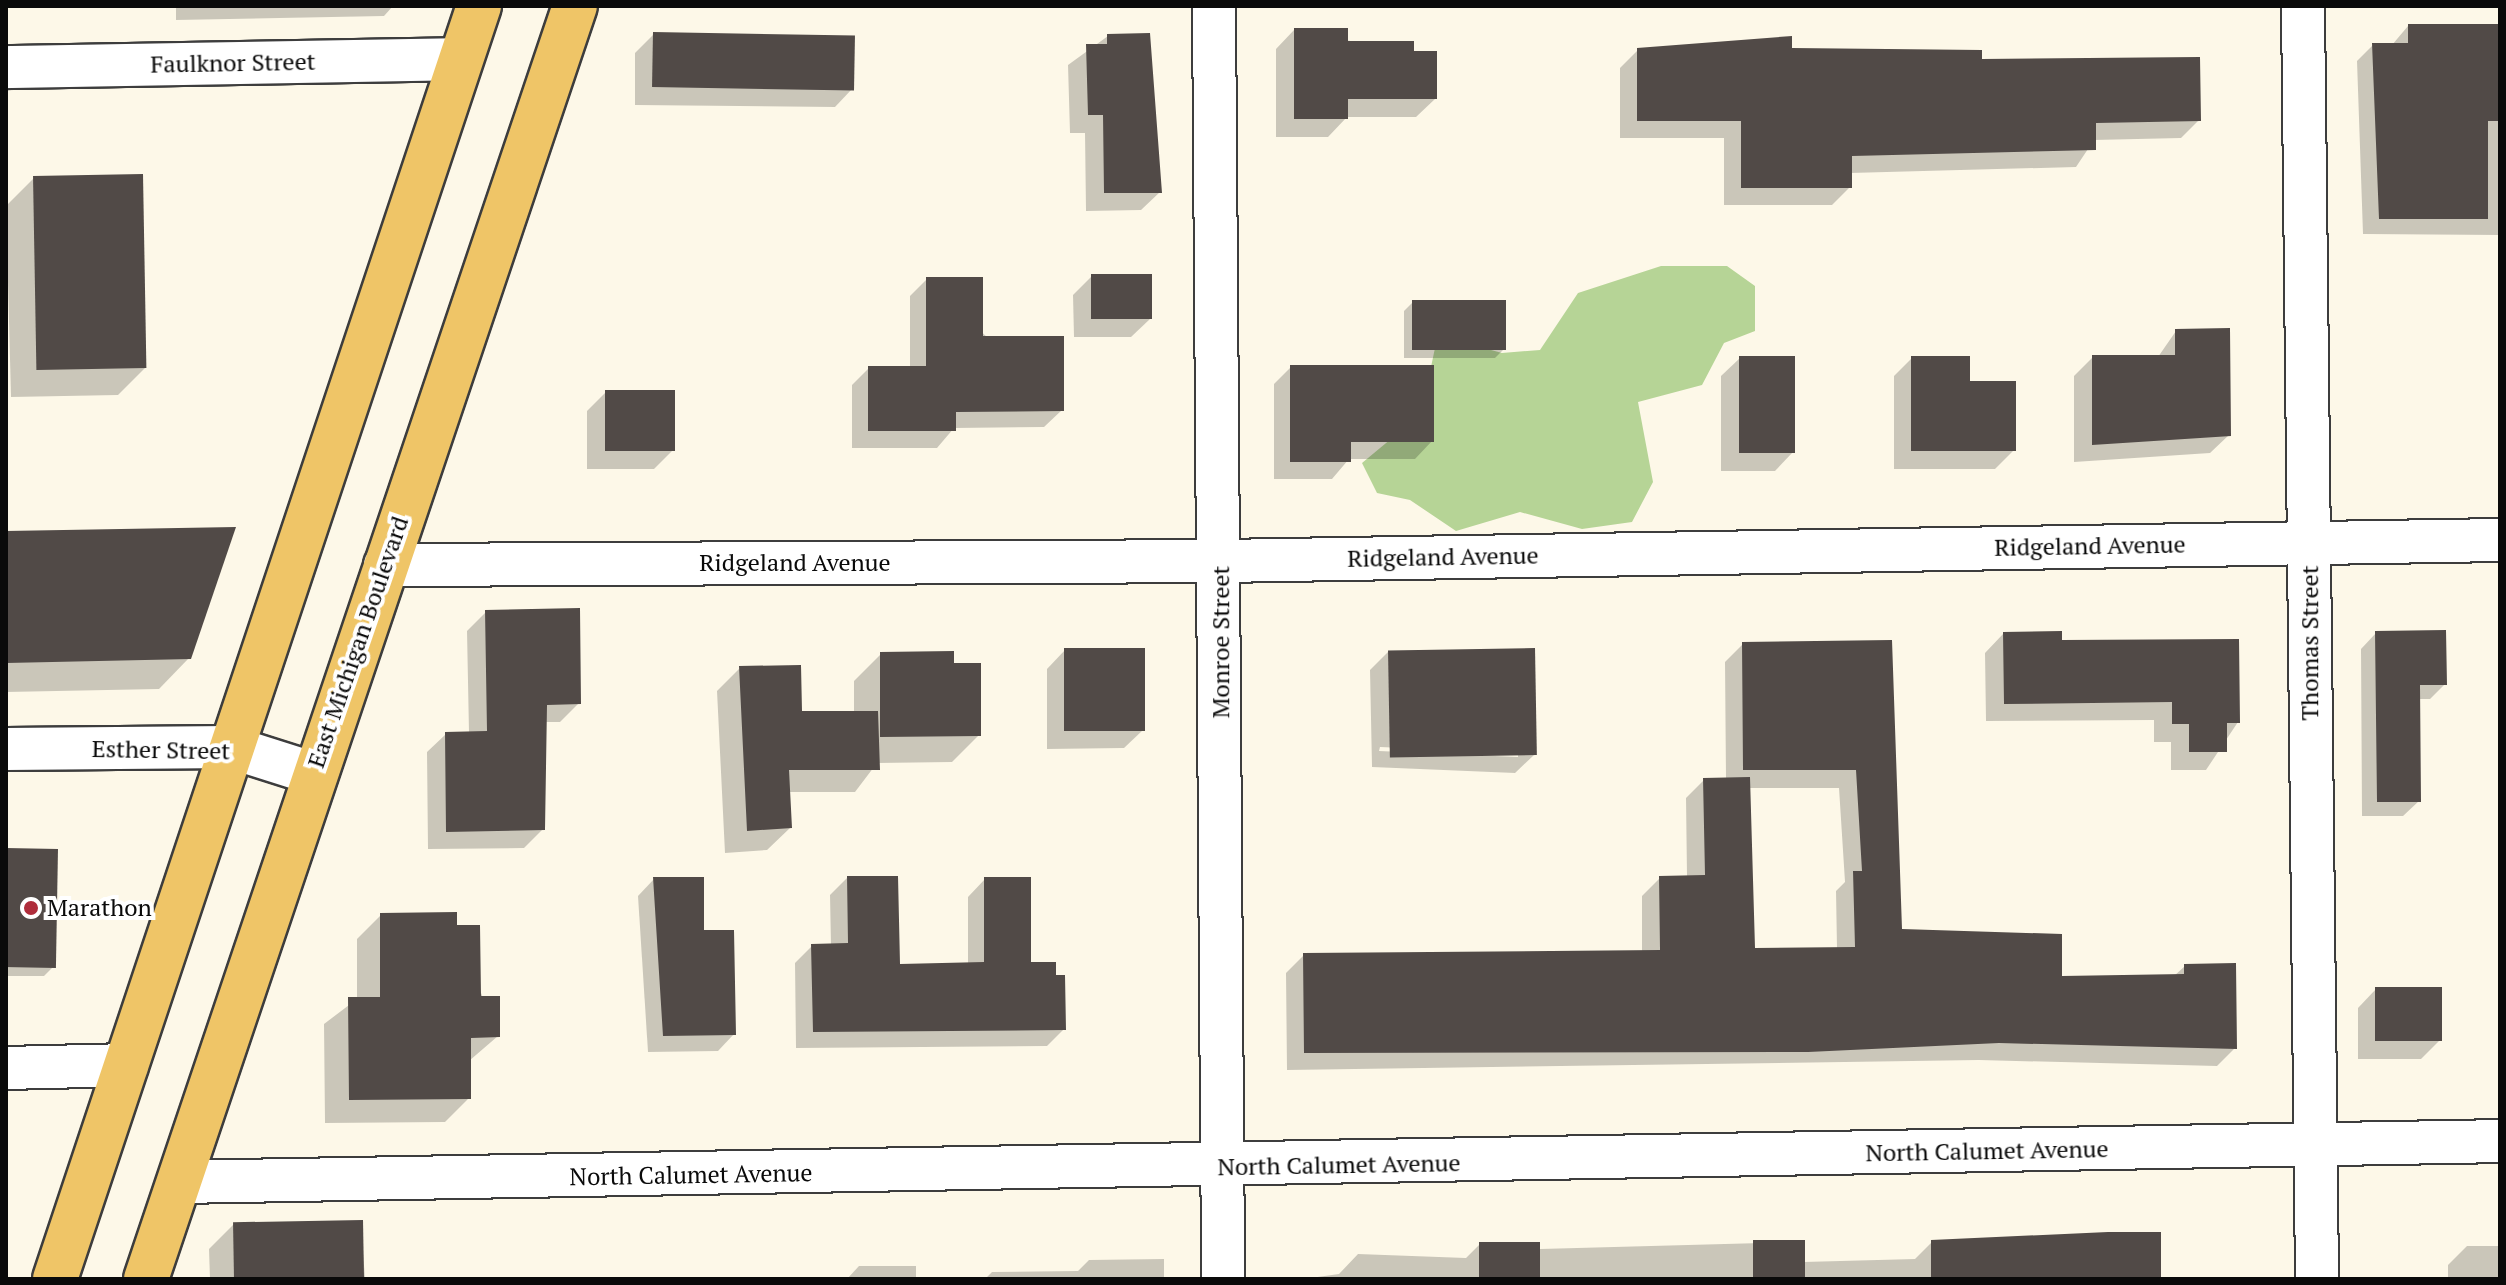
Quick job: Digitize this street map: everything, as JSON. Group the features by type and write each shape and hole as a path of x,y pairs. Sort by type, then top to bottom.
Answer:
{"main road":[{"path":"55,1279 479,6"},
{"name":"East Michigan Boulevard","path":"146,1279 312,773 575,6"}],"street":[{"name":"Monroe Street","path":"1214,6 1221,561 1223,1279"},
{"name":"Thomas Street","path":"2303,6 2317,1279"},
{"name":"Faulknor Street","path":"6,67 461,59"},
{"name":"Ridgeland Avenue","path":"385,565 1221,561 2500,540"},
{"name":"Esther Street","path":"6,749 230,747 312,773"},
{"path":"6,1068 127,1065"},
{"name":"North Calumet Avenue","path":"179,1182 1222,1168 2500,1141"}],"green space":[{"path":"1661,266 1727,266 1755,286 1755,331 1724,343 1702,385 1638,402 1653,482 1632,522 1582,529 1520,512 1456,531 1410,500 1377,493 1362,463 1421,414 1435,348 1451,339 1502,353 1540,350 1578,293"}],"building":[{"path":"2408,24 2500,24 2500,121 2488,121 2488,219 2379,219 2372,43 2408,43"},
{"path":"1294,28 1348,28 1348,41 1414,41 1414,51 1437,51 1437,99 1348,99 1348,119 1294,119"},
{"path":"653,32 855,36 854,91 652,87"},
{"path":"1150,33 1162,193 1104,193 1103,115 1088,115 1086,44 1107,44 1107,34"},
{"path":"1792,36 1792,48 1982,50 1982,59 2200,57 2201,121 2096,123 2096,150 1852,156 1852,188 1741,188 1741,121 1637,121 1637,48"},
{"path":"143,174 146,368 36,370 33,176"},
{"path":"1091,274 1152,274 1152,319 1091,319"},
{"path":"926,277 983,277 983,336 1064,336 1064,411 956,412 956,431 868,431 868,366 926,366"},
{"path":"1412,300 1506,300 1506,350 1412,350"},
{"path":"2230,328 2231,436 2092,445 2092,355 2175,355 2175,329"},
{"path":"1739,356 1795,356 1795,453 1739,453"},
{"path":"1911,356 1970,356 1970,381 2016,381 2016,451 1911,451"},
{"path":"1290,365 1434,365 1434,442 1351,442 1351,462 1290,462"},
{"path":"605,390 675,390 675,451 605,451"},
{"path":"236,527 191,659 6,663 6,531"},
{"path":"580,608 581,704 547,705 545,830 446,832 445,732 487,731 485,610"},
{"path":"2446,630 2447,685 2420,685 2421,802 2377,802 2375,631"},
{"path":"2062,631 2062,640 2239,639 2240,723 2227,723 2227,752 2189,752 2189,724 2172,724 2172,702 2004,704 2003,632"},
{"path":"1892,640 1902,929 2062,934 2062,976 2184,974 2184,964 2236,963 2237,1049 1999,1043 1808,1052 1304,1053 1303,953 1660,950 1659,876 1705,875 1703,778 1750,777 1755,948 1855,947 1853,871 1862,871 1856,770 1743,770 1742,642"},
{"path":"1064,648 1145,648 1145,731 1064,731"},
{"path":"1535,648 1537,755 1390,758 1388,651"},
{"path":"954,651 954,663 981,663 981,736 880,737 880,652"},
{"path":"801,665 802,711 878,711 880,770 789,770 792,828 747,831 739,666"},
{"name":"Marathon","path":"6,848 58,849 56,968 6,967"},
{"path":"847,876 898,876 900,964 984,962 984,877 1031,877 1031,962 1056,962 1056,975 1065,975 1066,1030 813,1032 811,944 848,943"},
{"path":"653,877 704,877 704,930 734,930 736,1035 663,1036"},
{"path":"457,912 457,925 480,925 481,996 500,996 500,1037 471,1038 471,1099 349,1100 348,997 380,997 380,913"},
{"path":"2375,987 2442,987 2442,1041 2375,1041"},
{"path":"363,1220 364,1279 234,1279 233,1222"},
{"path":"2161,1232 2161,1279 1931,1279 1931,1240"},
{"path":"1753,1240 1805,1240 1805,1279 1753,1279"},
{"path":"1479,1242 1540,1242 1540,1279 1479,1279"}],"place":[{"name":"Marathon","path":"31,908"}]}
